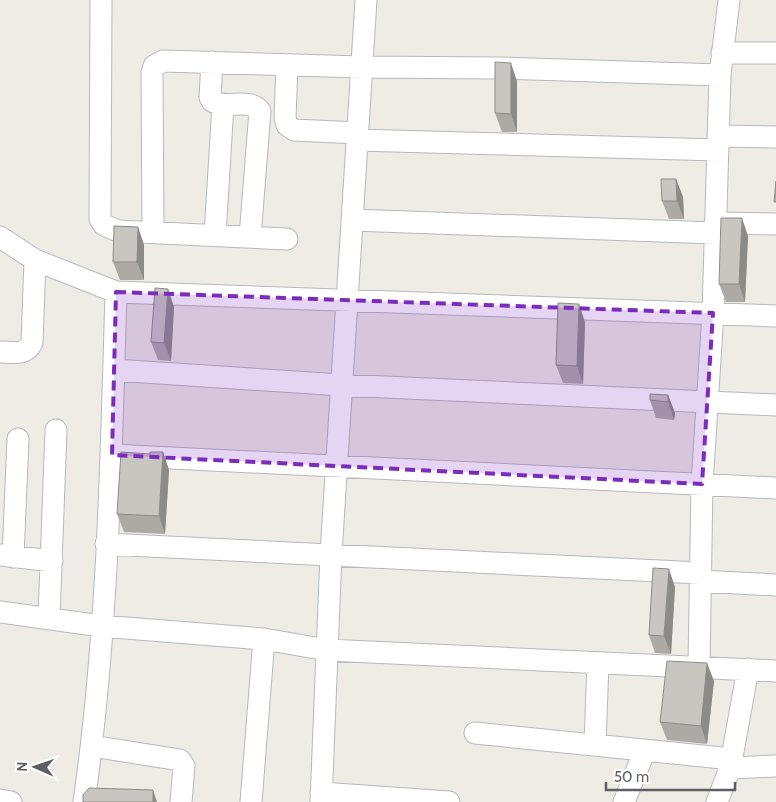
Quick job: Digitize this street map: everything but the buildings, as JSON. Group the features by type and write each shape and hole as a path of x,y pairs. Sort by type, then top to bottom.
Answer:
{"street":[{"path":"101,0 100,219 104,225 118,230 287,239"},
{"path":"366,0 336,464 321,797 449,802"},
{"path":"698,666 702,484 713,313 720,75 729,0"},
{"path":"722,53 776,53"},
{"path":"153,232 152,73 154,66 163,61 361,67 502,68 720,75"},
{"path":"212,62 210,97 215,104 252,105 260,111 250,237"},
{"path":"288,65 285,118 287,125 294,130 357,137 718,143 776,138"},
{"path":"215,235 223,105"},
{"path":"352,220 715,228 776,224"},
{"path":"0,237 35,260 116,292 776,316"},
{"path":"0,352 23,352 28,350 32,343 35,260"},
{"path":"84,802 92,746 112,455 116,292"},
{"path":"114,370 341,386 776,405"},
{"path":"49,618 56,430"},
{"path":"18,439 6,556 52,562"},
{"path":"112,455 336,464 776,488"},
{"path":"106,544 331,554 700,577 776,585"},
{"path":"0,612 101,626 264,639 327,650 776,671"},
{"path":"251,802 264,639"},
{"path":"595,744 598,663"},
{"path":"718,802 731,763 748,669"},
{"path":"475,733 595,744 731,763 776,766"},
{"path":"92,746 180,760 184,766 181,802"},
{"path":"624,802 645,750"},
{"path":"0,800 11,802"}],"highlighted area":[{"path":"116,292 713,313 702,484 112,455"}]}
